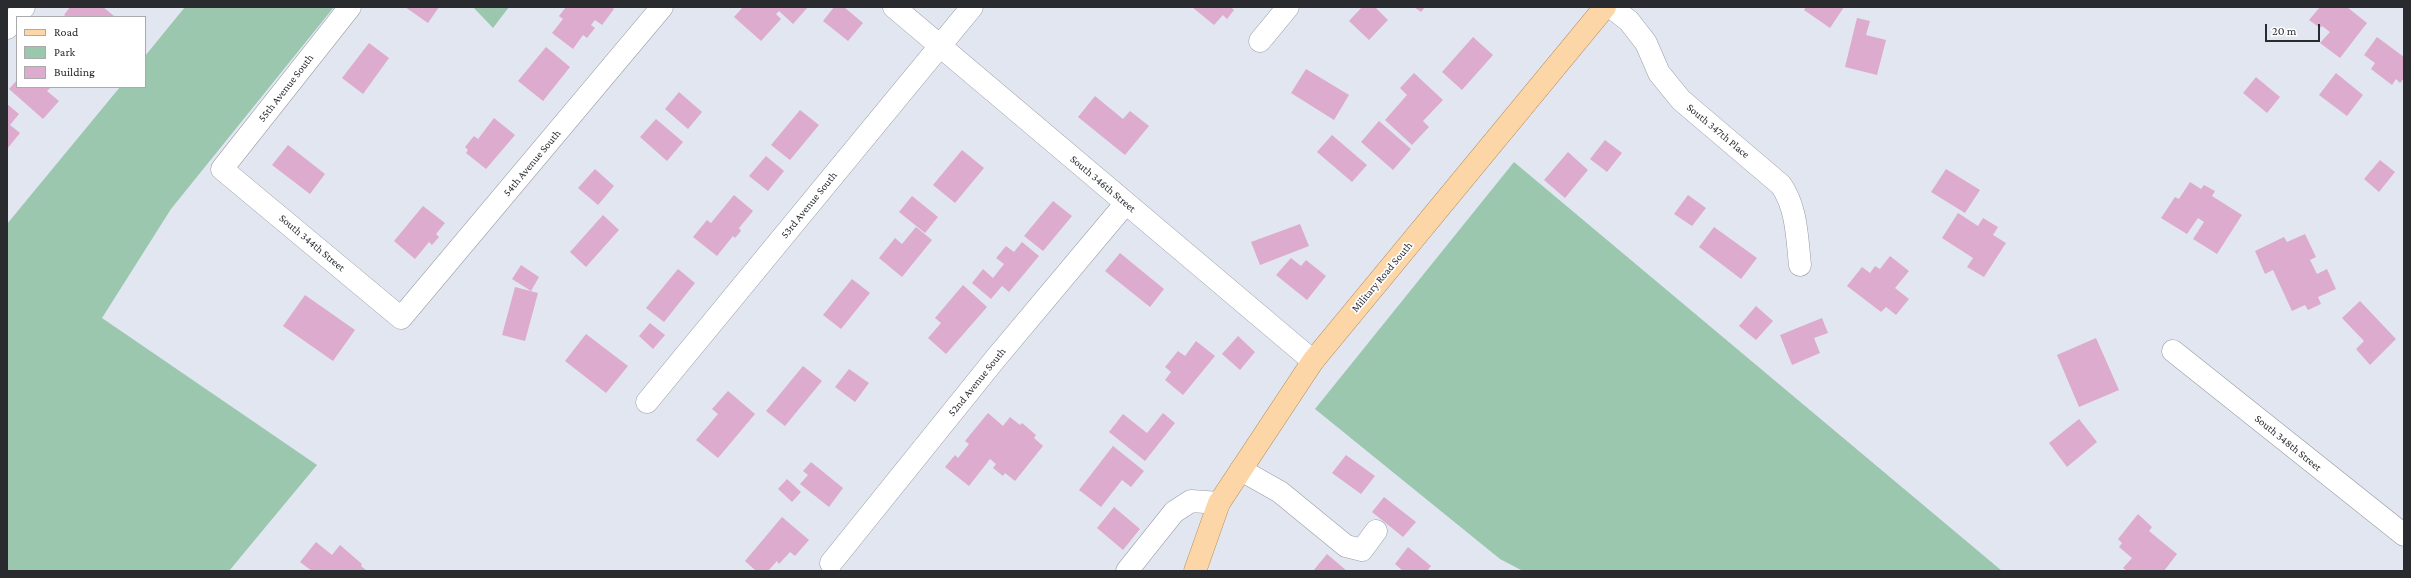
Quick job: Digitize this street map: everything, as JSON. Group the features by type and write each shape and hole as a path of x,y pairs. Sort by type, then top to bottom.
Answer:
{"main road":[{"name":"Military Road South","path":"1195,571 1219,503 1313,361 1605,7"}],"street":[{"path":"17,16 24,7"},
{"name":"55th Avenue South","path":"222,169 350,7"},
{"name":"54th Avenue South","path":"401,318 662,7"},
{"name":"South 346th Street","path":"894,7 1313,361"},
{"name":"53rd Avenue South","path":"647,402 972,7"},
{"path":"1260,42 1288,7"},
{"name":"South 347th Place","path":"1611,7 1629,21 1646,43 1659,74 1681,100 1781,185 1789,199 1794,217 1800,265"},
{"path":"7,28 16,17"},
{"name":"South 344th Street","path":"222,169 401,318"},
{"name":"52nd Avenue South","path":"831,563 996,358 1126,203"},
{"name":"South 348th Street","path":"2173,351 2404,536"},
{"path":"1241,470 1280,492 1346,546 1362,550 1376,531"},
{"path":"1127,571 1174,512 1191,502 1219,503"}],"green space":[{"path":"185,7 334,7 171,209 102,318 317,465 229,571 7,571 7,224 119,88 146,88 146,55"},
{"path":"473,7 509,7 493,28"},
{"path":"1514,162 2002,571 1523,571 1500,559 1315,409"}],"building":[{"path":"70,7 103,7 114,16 66,16 64,15"},
{"path":"405,7 439,7 428,23"},
{"path":"566,7 612,7 614,9 602,25 595,20 591,25 595,28 587,38 583,35 573,49 552,33 563,19 559,16"},
{"path":"743,7 808,7 793,24 779,11 776,14 781,19 761,41 734,17"},
{"path":"834,7 844,7 863,23 848,41 823,21"},
{"path":"1192,7 1231,7 1234,10 1227,19 1223,15 1214,25"},
{"path":"1362,7 1375,7 1388,20 1369,40 1349,21"},
{"path":"1414,7 1425,7 1421,12"},
{"path":"1806,7 1844,7 1830,28 1804,10"},
{"path":"2320,7 2347,7 2367,23 2340,58 2320,43 2330,32 2322,26 2320,28 2309,20"},
{"path":"1857,18 1870,21 1866,35 1886,40 1877,75 1845,67"},
{"path":"1473,37 1493,55 1462,90 1442,72"},
{"path":"2377,37 2404,57 2404,78 2400,83 2396,79 2392,85 2371,69 2375,63 2364,55"},
{"path":"369,43 389,58 363,94 342,78"},
{"path":"546,47 570,67 543,101 518,81"},
{"path":"1306,69 1349,95 1334,120 1291,93"},
{"path":"1414,73 1443,100 1423,121 1429,127 1412,145 1385,120 1407,95 1400,88"},
{"path":"2336,73 2363,95 2347,116 2319,95"},
{"path":"2256,77 2280,97 2267,113 2243,93"},
{"path":"16,81 16,88 50,88 47,91 59,101 43,119 9,89"},
{"path":"679,92 702,112 688,129 665,109"},
{"path":"1095,96 1123,119 1130,111 1149,126 1125,155 1078,117"},
{"path":"7,104 19,114 10,125 20,133 7,149"},
{"path":"800,110 819,125 790,160 771,145"},
{"path":"494,118 515,135 486,169 466,153 468,150 465,147 474,136 478,139"},
{"path":"656,119 683,142 667,161 640,137"},
{"path":"1379,121 1411,149 1393,170 1361,142"},
{"path":"1332,135 1367,165 1352,182 1317,152"},
{"path":"1605,140 1622,153 1607,172 1590,159"},
{"path":"288,145 325,174 310,194 272,165"},
{"path":"962,150 984,168 955,203 933,185"},
{"path":"1568,152 1588,170 1565,198 1544,180"},
{"path":"766,156 784,171 768,191 749,176"},
{"path":"2380,160 2395,172 2379,192 2364,179"},
{"path":"595,169 614,186 598,205 578,188"},
{"path":"1946,169 1980,190 1965,213 1931,192"},
{"path":"2190,182 2201,189 2204,185 2215,191 2212,196 2242,215 2217,254 2193,239 2204,222 2198,218 2187,234 2161,218 2175,197 2179,199"},
{"path":"734,195 753,211 739,228 741,231 735,238 733,236 717,256 693,237 707,220 711,223"},
{"path":"1688,195 1706,208 1692,226 1674,214"},
{"path":"912,196 938,217 925,233 899,212"},
{"path":"1053,201 1072,216 1043,251 1024,236"},
{"path":"423,206 445,223 436,234 439,237 432,245 429,242 415,259 394,241"},
{"path":"1958,213 1978,226 1983,218 1998,227 1993,235 2006,243 1984,277 1967,267 1973,258 1942,238"},
{"path":"603,215 619,230 586,267 570,252"},
{"path":"1300,224 1309,246 1260,265 1251,242"},
{"path":"916,227 932,240 902,277 879,258 895,238 902,244"},
{"path":"1714,227 1757,258 1741,279 1699,247"},
{"path":"2305,234 2316,257 2310,260 2317,274 2327,269 2336,289 2318,297 2321,304 2308,310 2305,305 2292,311 2273,270 2265,274 2255,251 2284,237 2287,242"},
{"path":"1022,242 1039,256 1009,292 1002,286 991,299 972,283 983,269 993,278 1004,264 996,258 1006,246 1014,252"},
{"path":"1120,253 1164,289 1150,307 1105,271"},
{"path":"1890,256 1909,271 1895,288 1909,299 1896,315 1886,307 1881,312 1847,286 1862,267 1870,273 1875,266 1880,269"},
{"path":"1291,258 1301,266 1306,260 1326,276 1307,300 1276,275"},
{"path":"521,265 539,277 531,291 512,279"},
{"path":"678,269 695,283 664,322 646,308"},
{"path":"852,279 870,293 841,329 823,315"},
{"path":"963,285 987,307 946,354 928,338 941,323 935,318"},
{"path":"515,287 538,293 525,341 502,335"},
{"path":"305,295 355,330 333,361 283,326"},
{"path":"2360,301 2396,339 2370,365 2356,349 2364,341 2342,318"},
{"path":"1756,306 1773,321 1756,340 1739,326"},
{"path":"1822,318 1828,333 1814,338 1820,353 1792,365 1780,335"},
{"path":"650,323 665,335 653,349 639,336"},
{"path":"586,334 628,366 606,393 565,361"},
{"path":"1238,336 1255,352 1240,370 1222,354"},
{"path":"2096,338 2119,390 2079,407 2057,355"},
{"path":"1196,341 1215,356 1183,395 1165,380 1171,372 1165,367 1178,351 1185,356"},
{"path":"803,366 822,381 785,426 766,411"},
{"path":"849,369 869,383 855,402 835,387"},
{"path":"728,391 755,414 718,458 696,440 718,414 712,409"},
{"path":"988,413 1003,426 1010,417 1020,425 1022,423 1036,435 1034,438 1043,446 1015,481 1005,473 1003,476 993,468 996,464 990,459 969,486 945,467 955,455 958,458 969,444 965,441"},
{"path":"1163,413 1175,423 1145,461 1109,432 1123,414 1147,433"},
{"path":"2079,419 2097,442 2067,467 2049,443"},
{"path":"1113,446 1144,471 1131,487 1122,480 1101,507 1079,490"},
{"path":"1346,455 1375,476 1361,494 1332,473"},
{"path":"811,462 843,488 829,507 800,484 808,475 803,471"},
{"path":"787,479 801,492 792,502 778,489"},
{"path":"1384,497 1416,522 1403,537 1372,512"},
{"path":"1114,507 1140,529 1123,550 1097,528"},
{"path":"2138,514 2152,527 2149,531 2177,554 2164,571 2127,571 2123,568 2132,558 2119,547 2122,543 2118,539"},
{"path":"782,517 809,540 795,556 790,552 779,564 777,561 768,571 756,571 745,561"},
{"path":"316,542 332,555 340,545 362,564 361,566 367,571 312,571 300,562"},
{"path":"1408,547 1431,566 1427,571 1403,571 1395,564"},
{"path":"1327,554 1347,571 1313,571"}]}
